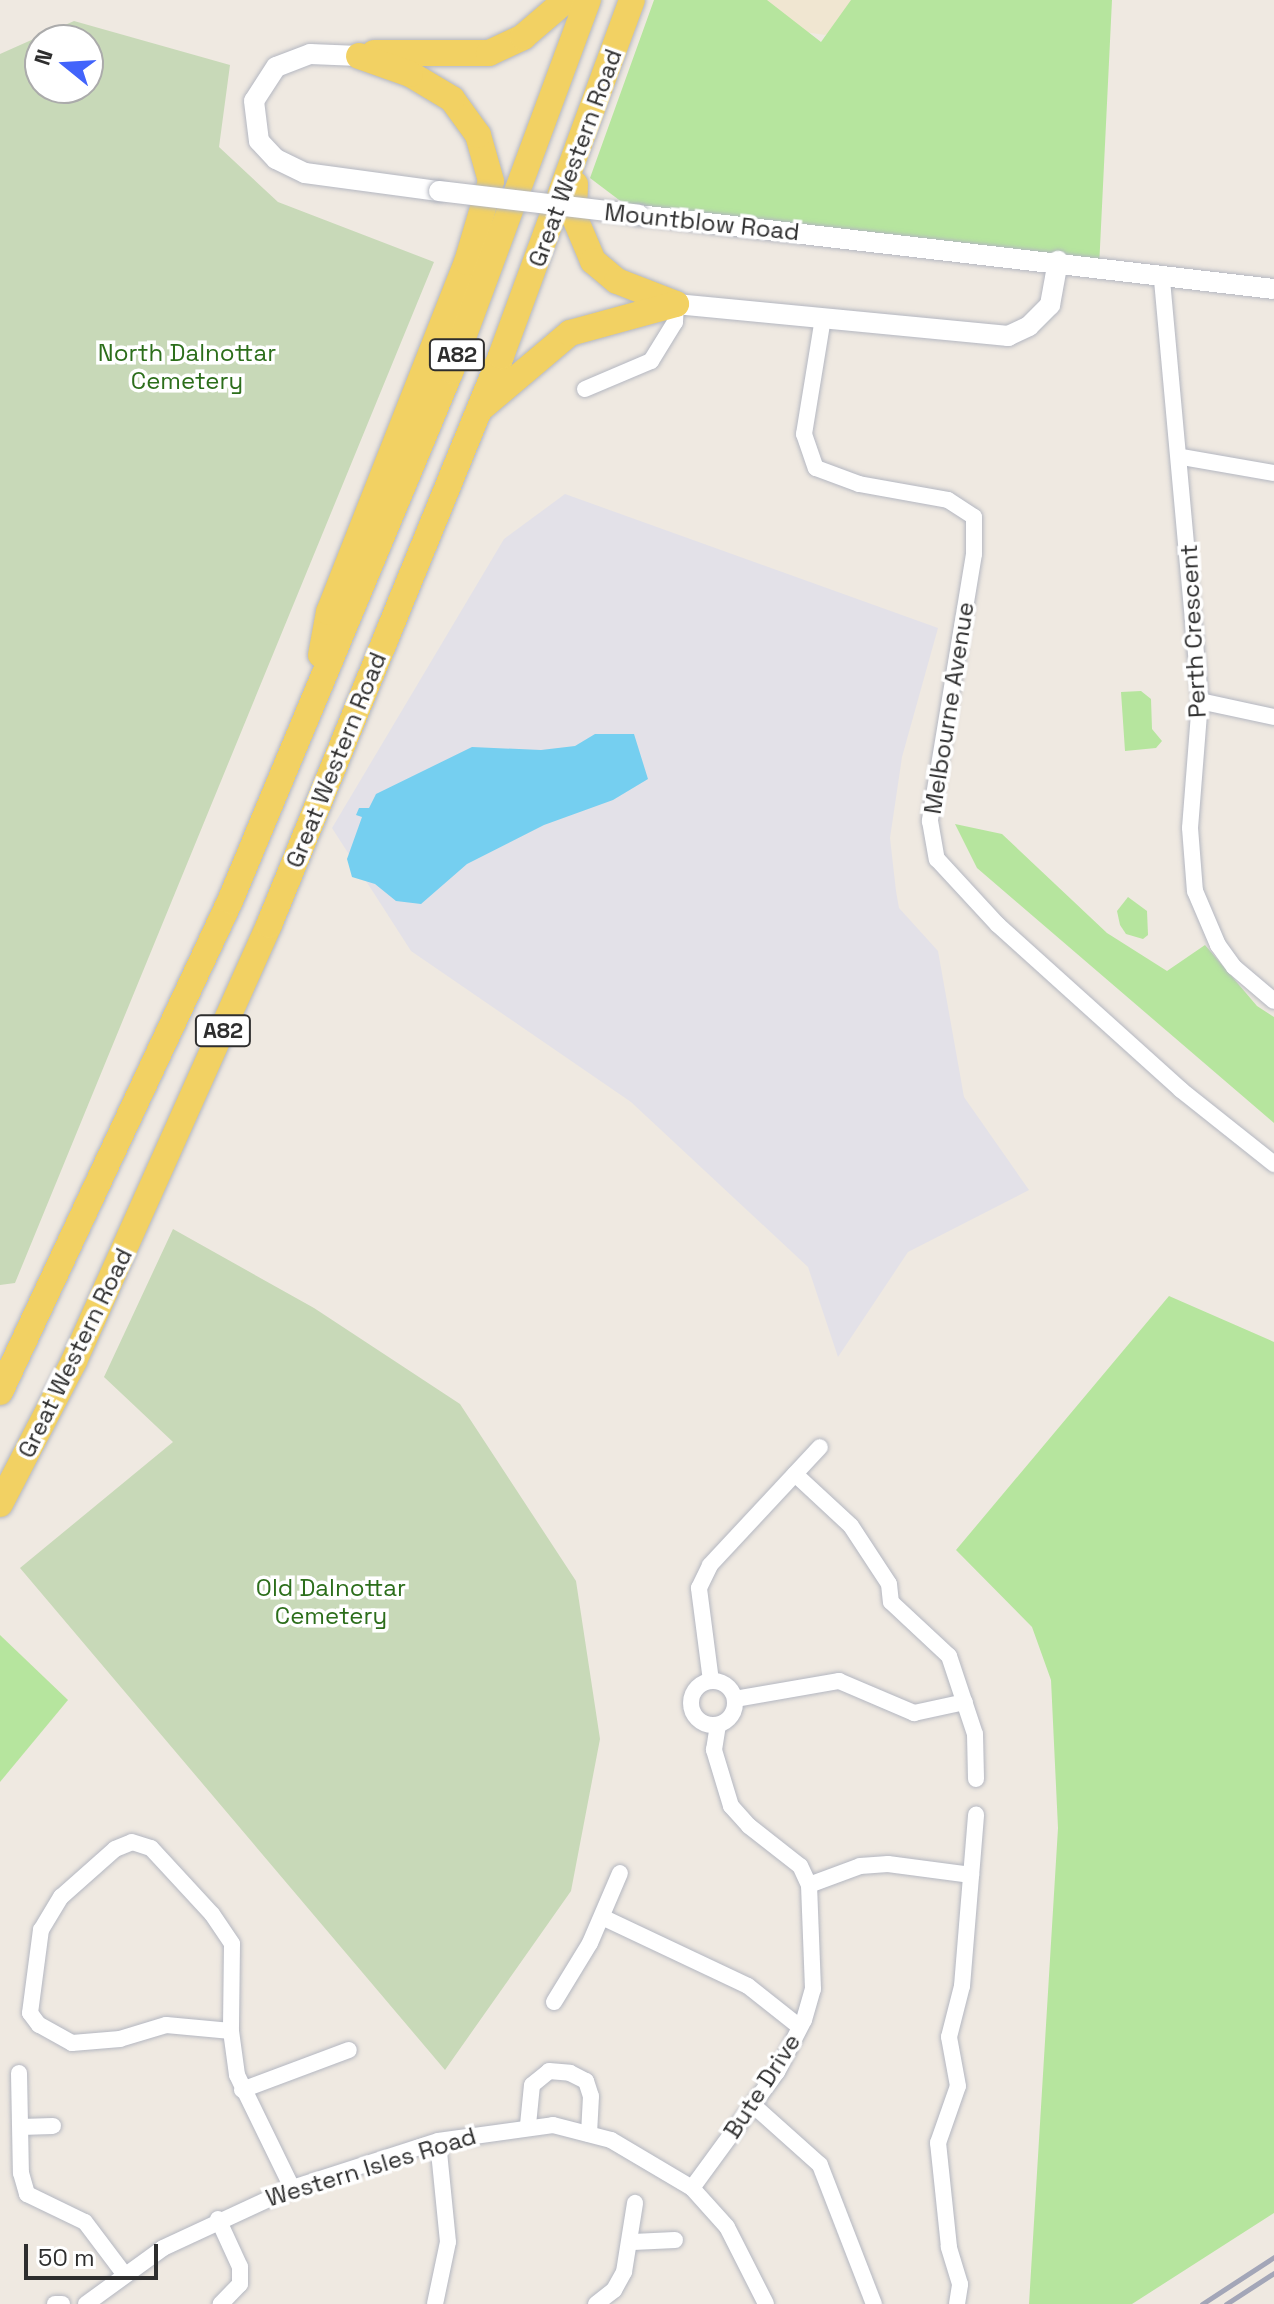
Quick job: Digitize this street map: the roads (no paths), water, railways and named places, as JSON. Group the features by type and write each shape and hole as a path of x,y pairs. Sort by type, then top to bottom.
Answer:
{"main road":[{"path":"359,56 381,51 489,53 523,37 566,0"},
{"name":"Great Western Road","path":"0,1392 196,980 451,370 588,0"},
{"name":"Great Western Road","path":"0,1504 160,1175 480,409 575,161 632,0"},
{"path":"312,704 329,612 467,262 491,181 478,135 452,99 410,74 359,56"},
{"name":"A82","path":"575,161 574,216 593,261 617,281 676,304"},
{"path":"480,409 570,333 676,304"}],"street":[{"name":"Mountblow Road","path":"359,56 310,54 276,67 254,101 259,141 276,159 305,173 439,191 1058,261 1162,280 1274,289"},
{"path":"585,389 651,361 675,322 676,304 1008,336 1029,326 1050,305 1058,261"},
{"name":"Perth Crescent","path":"1162,280 1182,457 1200,701 1190,828 1195,891 1226,956 1274,1001"},
{"name":"Melbourne Avenue","path":"823,318 804,434 816,468 859,484 948,500 974,517 974,554 930,821 937,859 1009,935 1181,1090 1274,1164"},
{"path":"1182,457 1274,473"},
{"path":"1200,701 1274,717"},
{"path":"711,1681 699,1588 710,1565 820,1447"},
{"path":"795,1474 851,1526 889,1584 891,1602 949,1656 975,1734 976,1779"},
{"path":"711,1681 729,1687 735,1699 729,1718 718,1725 697,1720 691,1707 698,1687 711,1681"},
{"path":"735,1699 839,1681 914,1713 965,1702"},
{"path":"718,1725 714,1750 731,1806 800,1866 809,1885 860,1866 888,1864 971,1875"},
{"path":"957,2304 960,2284 949,2247 938,2143 958,2086 949,2037 959,2009 976,1815"},
{"path":"231,2031 166,2025 120,2039 72,2043 39,2025 30,2013 41,1930 61,1897 115,1849 132,1842 151,1848 212,1914 232,1944 231,2031 242,2090 292,2188"},
{"path":"554,2002 602,1917 620,1873"},
{"name":"Bute Drive","path":"692,2188 753,2105 800,2027 813,1989 809,1885"},
{"path":"602,1917 748,1986 800,2027"},
{"path":"242,2090 349,2050"},
{"path":"528,2125 532,2085 549,2071 570,2073 586,2081 591,2096 589,2134"},
{"path":"19,2073 21,2173 27,2194 85,2222 125,2275"},
{"path":"753,2105 820,2165 874,2304"},
{"name":"Western Isles Road","path":"86,2304 125,2275 218,2219 292,2188 438,2141 528,2125 589,2134 647,2158 692,2188 727,2227 766,2304"},
{"path":"21,2127 53,2126"},
{"path":"435,2304 448,2242 438,2141"},
{"path":"596,2304 614,2290 633,2242 635,2203"},
{"path":"218,2219 240,2267 240,2284 221,2304"},
{"path":"633,2242 675,2240"},
{"path":"55,2304 62,2304"}],"water":[{"path":"595,734 634,734 648,779 613,800 544,825 467,864 421,904 396,901 375,884 352,877 347,859 362,817 356,815 359,808 369,808 376,794 472,747 541,750 575,746"}],"railway":[{"path":"1202,2304 1274,2257"},
{"path":"1226,2304 1274,2273"}],"park label":[{"name":"North Dalnottar Cemetery","path":"187,367"},
{"name":"Old Dalnottar Cemetery","path":"331,1602"}]}
